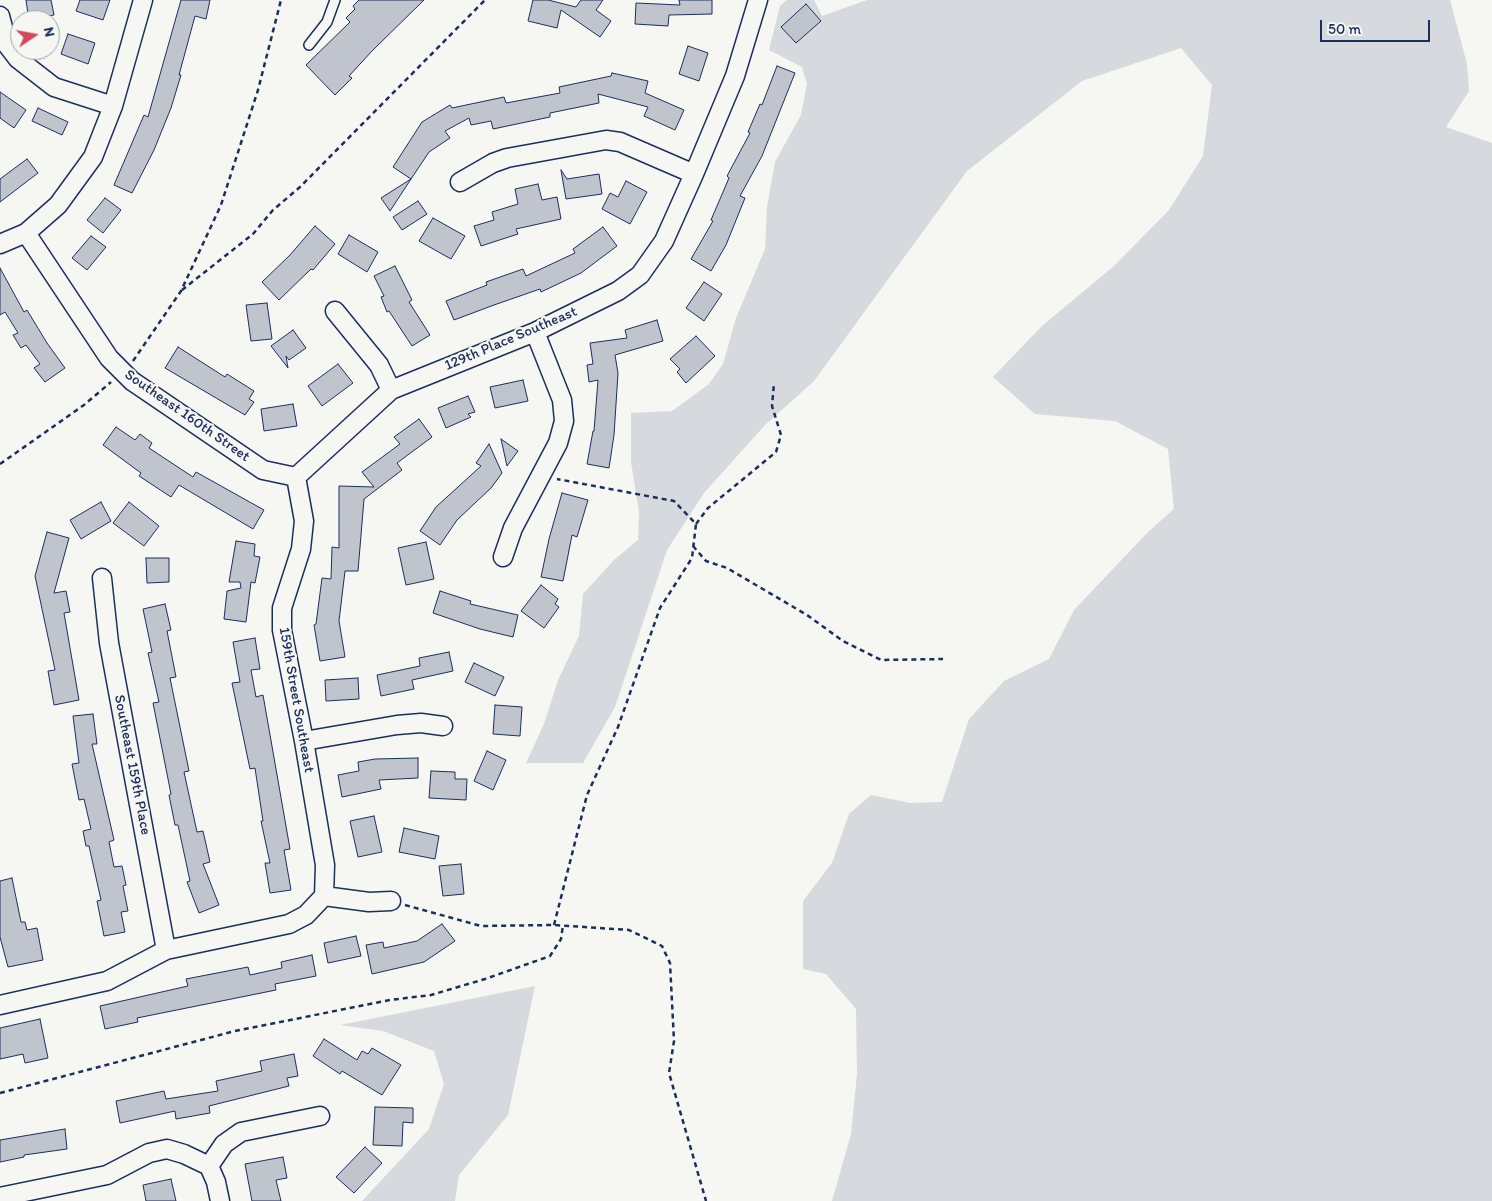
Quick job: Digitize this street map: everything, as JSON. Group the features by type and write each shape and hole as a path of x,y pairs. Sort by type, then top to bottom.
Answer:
{"street":[{"path":"0,244 26,233 58,205 93,157 113,106 143,0"},
{"name":"129th Place Southeast","path":"296,477 391,390 535,332 618,291 640,275 653,260 664,241 694,174 735,76 758,0"},
{"path":"0,16 8,46 18,59 54,87 113,106"},
{"path":"460,182 493,163 507,158 606,140 620,142 694,174"},
{"name":"Southeast 160th Street","path":"26,233 109,358 132,381 263,470 296,477"},
{"path":"335,311 379,365 391,390"},
{"path":"503,557 513,528 558,442 564,421 562,400 535,332"},
{"name":"159th Street Southeast","path":"296,477 304,521 300,549 282,608 282,630 304,741 325,865 324,896"},
{"name":"Southeast 159th Place","path":"102,578 109,643 166,950"},
{"path":"304,741 397,724 421,723 443,726"},
{"path":"0,1004 107,981 166,950 289,924 306,914 324,896 369,902 391,901"},
{"path":"209,1166 224,1144 240,1132 320,1116"},
{"path":"7,1198 107,1175 150,1153 167,1150 184,1154 209,1166 216,1182 220,1201"}],"lane":[{"path":"309,45 327,22 335,0"}],"path":[{"path":"0,464 84,405 124,372 181,291 232,175 281,0"},
{"path":"181,291 252,234 273,210 300,187 485,0"},
{"path":"554,925 588,795 618,727 660,608 692,558 696,524 708,508 776,452 781,435 772,406 774,383"},
{"path":"541,475 674,501 696,524"},
{"path":"693,546 706,561 727,568 807,615 843,641 881,660 943,659"},
{"path":"391,901 481,926 554,925 629,930 662,946 670,963 674,1041 669,1073 706,1201"},
{"path":"0,1093 235,1031 390,1000 431,995 485,979 550,956 561,939 563,926"}],"shaded area":[{"path":"787,0 814,0 822,16 867,0 1450,0 1467,64 1469,91 1446,127 1492,143 1492,1201 832,1201 851,1134 857,1074 856,1009 826,974 803,969 803,901 832,863 849,814 871,795 910,803 942,802 969,719 1004,681 1049,659 1074,610 1148,532 1174,509 1168,449 1115,421 1035,414 993,377 1042,326 1114,266 1169,210 1203,156 1212,85 1181,48 1082,81 967,171 814,381 765,425 704,493 667,550 615,707 583,763 526,763 544,724 558,680 579,636 583,594 614,560 638,540 639,512 631,462 631,413 672,411 709,384 723,364 736,318 765,249 767,207 775,162 801,115 807,84 802,67 769,50 780,6"},
{"path":"535,986 508,1115 459,1175 455,1201 362,1201 429,1129 444,1084 434,1051 383,1031 340,1025"}],"building":[{"path":"26,0 51,0 53,10 27,10"},
{"path":"80,0 110,0 103,20 76,11"},
{"path":"181,0 210,0 206,19 195,16 171,108 154,150 132,193 114,185 144,115 148,117"},
{"path":"359,0 424,0 372,51 349,76 352,78 335,95 306,65 350,22 346,18 355,9 353,6"},
{"path":"533,0 548,0 576,7 581,0 603,0 596,10 611,21 600,37 561,10 557,28 528,21"},
{"path":"679,0 712,0 712,14 669,15 668,26 635,24 636,3 680,5"},
{"path":"806,4 821,21 796,43 781,27"},
{"path":"68,34 95,43 88,64 61,54"},
{"path":"688,46 708,53 699,81 679,74"},
{"path":"777,66 795,73 762,156 740,196 745,198 726,245 711,271 691,259 713,221 711,220 729,178 727,176 750,133 748,132 760,104 762,105"},
{"path":"612,73 648,81 645,93 684,110 675,130 644,116 648,107 598,94 599,103 550,113 550,117 493,129 491,121 471,125 469,118 445,131 450,138 429,152 411,179 393,167 422,122 450,105 452,108 504,97 506,103 560,93 559,87 611,76"},
{"path":"0,92 26,110 14,128 0,118"},
{"path":"38,108 68,122 62,135 32,121"},
{"path":"27,159 38,173 0,202 0,179"},
{"path":"561,170 567,179 599,174 602,194 566,199"},
{"path":"411,179 390,211 381,198"},
{"path":"626,181 647,192 630,224 602,209 610,193 618,197"},
{"path":"538,184 542,200 557,197 561,219 516,229 518,234 481,246 474,226 494,220 492,212 518,204 515,189"},
{"path":"105,198 121,210 103,233 87,220"},
{"path":"418,201 427,214 402,230 393,217"},
{"path":"433,218 465,236 451,259 419,241"},
{"path":"315,226 335,244 313,270 311,269 279,300 262,282 290,255"},
{"path":"603,227 617,246 581,273 541,292 540,289 454,320 446,301 487,285 486,282 523,269 526,276 575,253 573,249"},
{"path":"349,235 378,252 367,272 338,254"},
{"path":"91,236 106,247 87,270 72,258"},
{"path":"395,266 412,300 409,302 430,335 412,346 389,311 387,312 381,297 384,296 374,276"},
{"path":"0,268 24,312 27,310 65,368 45,382 34,368 40,364 26,345 21,348 13,335 18,333 5,312 0,315"},
{"path":"704,282 722,294 704,321 686,308"},
{"path":"267,303 272,339 251,341 246,305"},
{"path":"657,320 663,341 615,355 618,373 614,435 609,468 587,464 594,431 598,380 589,382 587,365 593,364 590,343 627,338 625,330"},
{"path":"293,330 306,348 289,360 286,356 288,368 271,346"},
{"path":"696,336 715,356 686,383 677,372 680,369 670,359"},
{"path":"178,347 225,377 227,374 254,391 249,399 254,402 245,415 165,368"},
{"path":"338,364 353,383 322,406 308,386"},
{"path":"523,380 528,401 495,408 490,387"},
{"path":"468,396 475,412 468,414 471,417 446,428 438,408"},
{"path":"293,404 297,426 264,431 261,409"},
{"path":"419,419 432,437 397,463 402,470 364,499 358,571 345,571 339,621 345,657 320,661 314,625 316,624 322,578 331,579 332,547 339,548 339,486 374,487 362,472 400,444 394,437"},
{"path":"116,427 135,440 140,434 152,443 149,448 193,477 196,472 264,510 253,529 179,485 171,497 139,476 141,473 103,445"},
{"path":"501,439 518,451 507,466"},
{"path":"489,444 502,473 491,488 457,520 440,545 420,531 436,507 481,466 476,463"},
{"path":"562,493 588,500 577,537 572,535 563,581 541,577"},
{"path":"101,502 111,521 81,539 70,520"},
{"path":"129,502 159,526 144,546 113,523"},
{"path":"47,532 69,538 54,593 66,591 70,612 64,613 79,700 54,705 48,671 55,670 35,576"},
{"path":"236,541 255,544 254,556 260,557 255,583 251,582 246,622 224,619 227,591 241,588 240,582 229,582"},
{"path":"426,542 434,579 406,585 398,548"},
{"path":"146,558 169,558 169,582 147,583"},
{"path":"541,585 558,599 555,604 559,607 544,628 521,611"},
{"path":"440,591 471,601 470,604 518,615 513,637 480,629 433,613"},
{"path":"165,604 171,630 167,631 176,677 170,678 189,771 184,772 197,832 203,831 210,862 203,864 219,905 199,913 187,882 190,881 178,825 175,825 169,795 171,794 153,703 159,702 148,653 152,652 143,609"},
{"path":"255,638 260,669 251,670 256,697 263,695 290,849 284,850 291,890 270,893 265,863 270,863 261,821 263,821 255,768 250,769 232,683 240,682 233,642"},
{"path":"449,652 453,671 412,680 414,689 381,696 377,675 420,666 419,658"},
{"path":"474,663 504,677 495,696 465,682"},
{"path":"358,678 359,699 326,701 325,680"},
{"path":"495,705 522,707 520,736 493,734"},
{"path":"93,714 97,744 92,744 114,840 109,842 114,867 122,866 126,885 123,886 128,911 121,912 125,932 104,936 97,901 101,900 89,846 86,846 83,831 91,829 84,799 79,800 72,764 79,763 73,716"},
{"path":"487,751 506,760 493,790 474,781"},
{"path":"418,758 418,778 379,780 381,789 342,797 338,775 359,771 358,762 375,759"},
{"path":"431,771 455,772 455,779 467,779 466,800 429,798"},
{"path":"374,816 382,852 358,857 350,821"},
{"path":"404,828 439,836 435,859 399,852"},
{"path":"461,864 464,894 443,896 439,866"},
{"path":"12,878 21,922 25,922 27,930 37,928 43,960 8,967 0,937 0,881"},
{"path":"442,924 455,941 424,962 372,974 366,945 383,942 384,948 417,941"},
{"path":"356,936 361,956 328,963 324,943"},
{"path":"312,955 316,976 275,984 276,990 137,1018 138,1022 105,1029 100,1006 188,986 186,979 248,967 250,975 282,968 281,962"},
{"path":"40,1019 48,1058 25,1063 23,1054 0,1059 0,1028"},
{"path":"324,1039 357,1060 362,1051 368,1054 372,1048 401,1065 382,1095 342,1071 340,1074 313,1056"},
{"path":"294,1054 298,1076 287,1078 289,1086 209,1106 210,1113 176,1119 175,1111 120,1123 116,1101 164,1091 166,1099 218,1091 216,1081 262,1071 260,1061"},
{"path":"375,1107 413,1108 413,1123 403,1122 402,1146 373,1145"},
{"path":"65,1129 67,1149 24,1155 24,1157 0,1162 0,1140"},
{"path":"365,1147 382,1163 354,1193 336,1177"},
{"path":"283,1157 287,1178 276,1180 281,1201 252,1201 245,1164"},
{"path":"171,1179 176,1201 146,1201 143,1185"}]}
